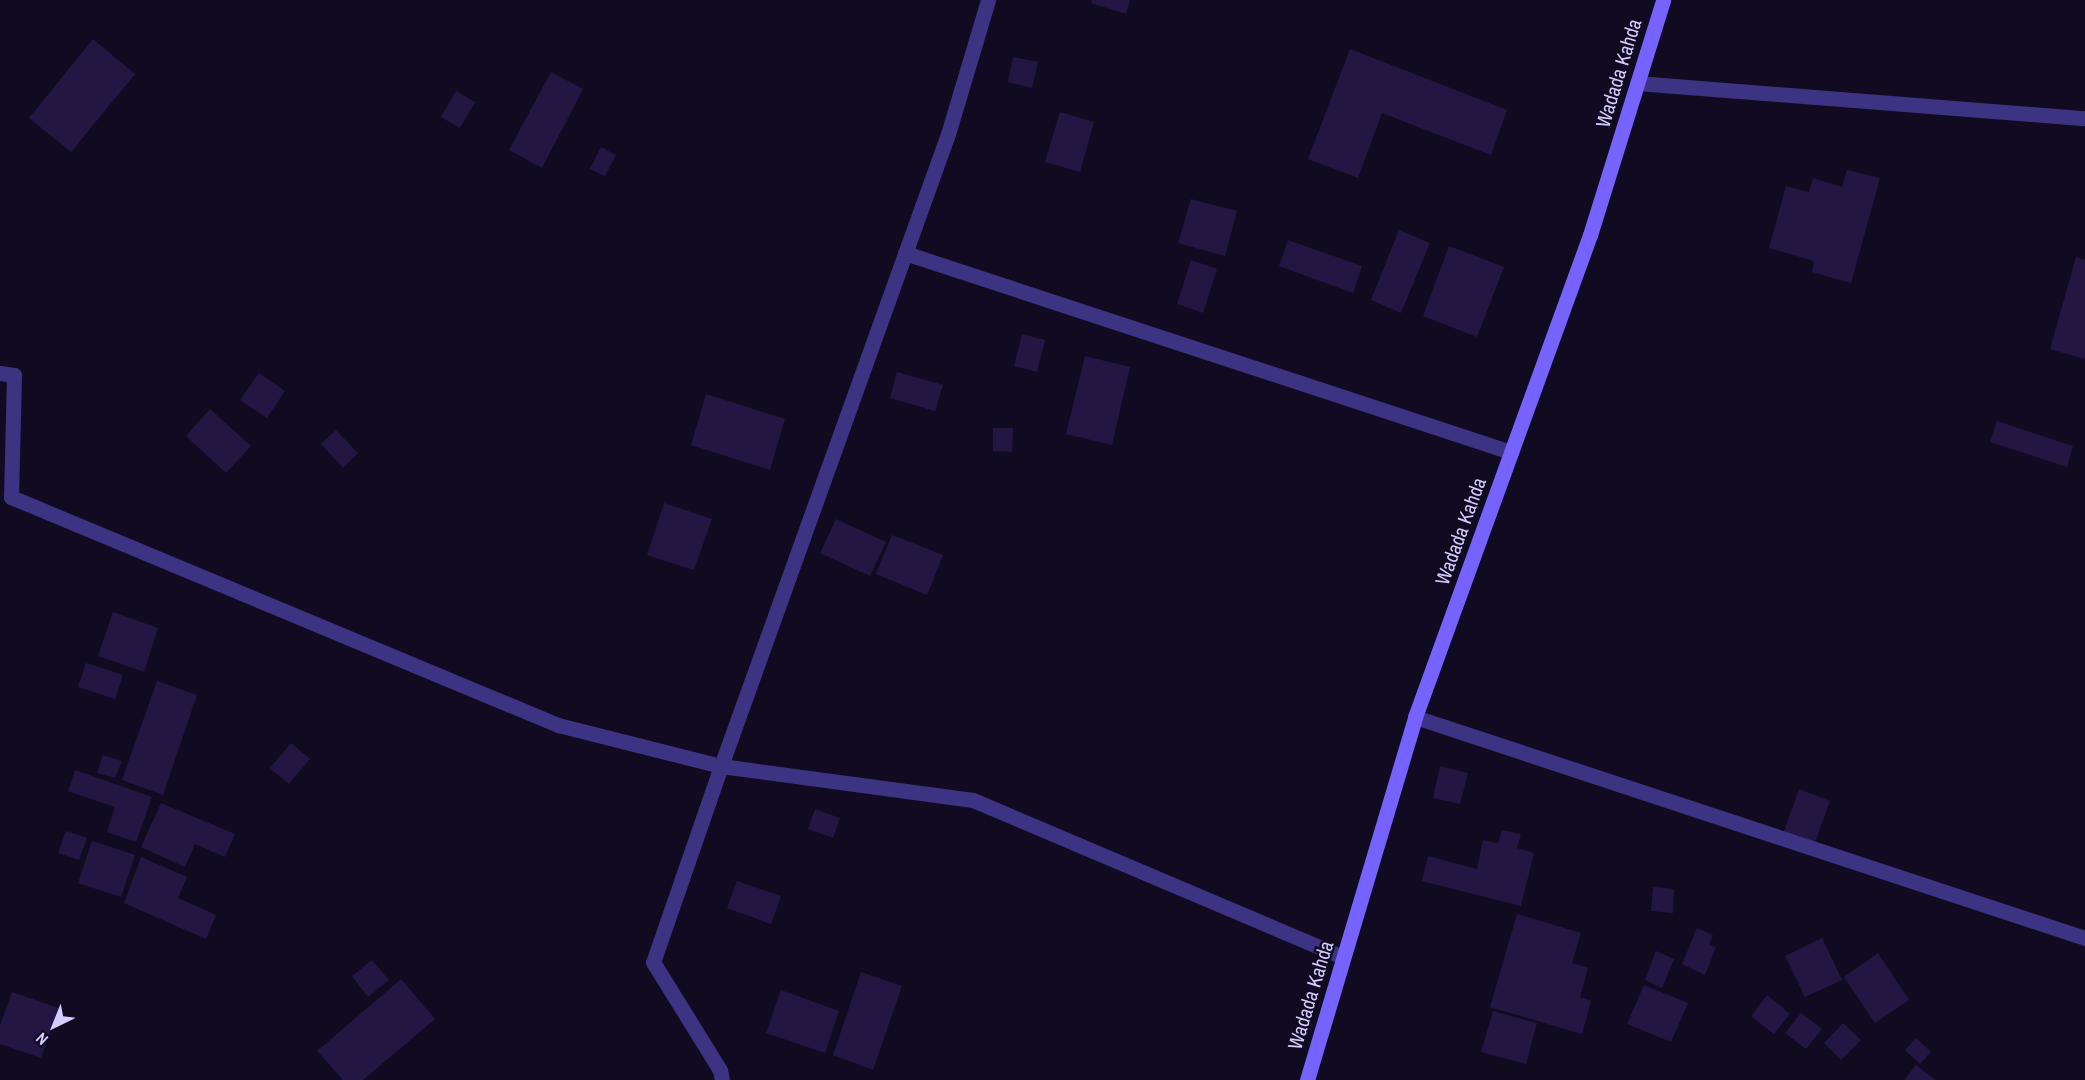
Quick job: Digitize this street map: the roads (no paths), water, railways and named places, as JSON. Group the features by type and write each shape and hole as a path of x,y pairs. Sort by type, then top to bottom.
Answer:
{"main road":[{"name":"Wadada Kahda","path":"1306,1080 1415,717 1590,235 1663,0"}],"street":[{"path":"722,1080 720,1070 653,962 721,765 948,134 988,0"},
{"path":"1637,83 2085,118"},
{"path":"905,254 1511,452"},
{"path":"0,373 14,375 11,497 558,725 721,765 973,800 1343,957"},
{"path":"1415,717 2085,938"}]}
